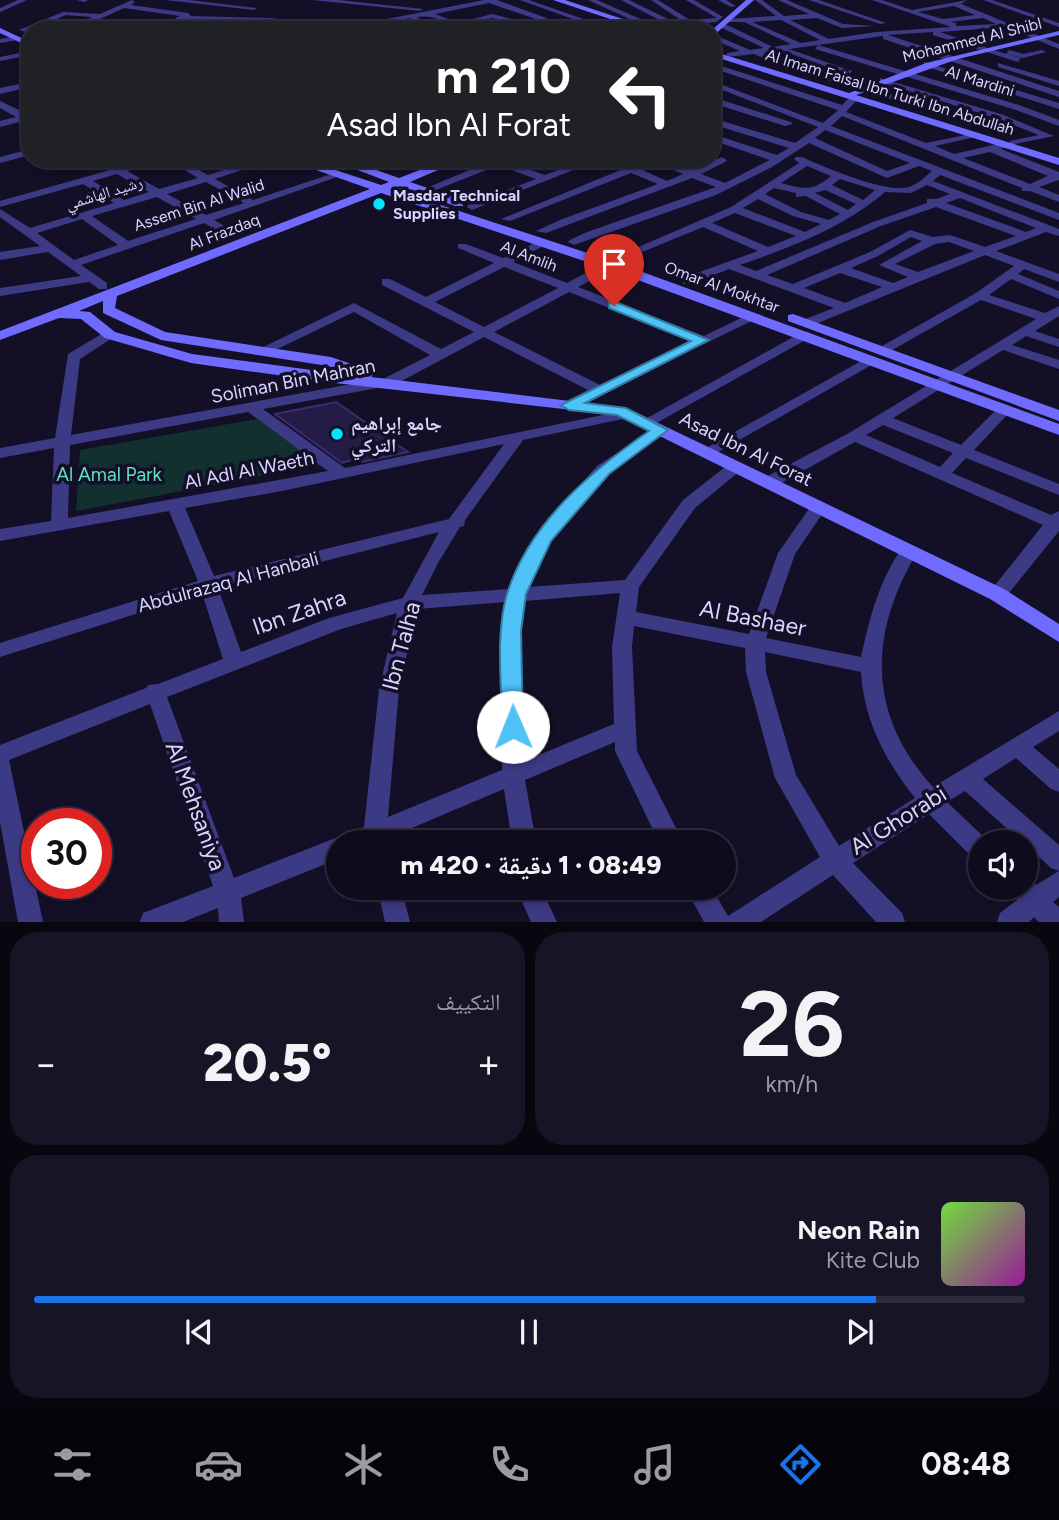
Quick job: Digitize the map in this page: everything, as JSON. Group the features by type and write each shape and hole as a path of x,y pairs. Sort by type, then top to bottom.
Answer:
{"street":[{"path":"0,9 24,0"},
{"path":"79,0 85,0"},
{"path":"89,21 138,0"},
{"path":"168,0 221,5 230,3 274,12 260,19"},
{"path":"315,0 443,12 482,21"},
{"path":"358,21 382,0"},
{"path":"394,7 418,0"},
{"path":"452,0 472,4"},
{"path":"523,0 592,21"},
{"path":"547,0 598,21"},
{"path":"557,0 624,21"},
{"path":"591,0 633,21"},
{"path":"624,0 667,21"},
{"path":"654,0 686,21"},
{"path":"689,0 721,21 778,50 884,80 1054,135"},
{"path":"721,0 767,19"},
{"path":"721,21 738,5 750,0"},
{"path":"758,0 831,47"},
{"path":"781,0 852,27 1024,12"},
{"path":"812,0 965,53 1022,66 1035,65"},
{"path":"842,0 888,15"},
{"path":"875,0 962,29"},
{"path":"909,0 935,7"},
{"path":"910,11 955,4 964,0"},
{"path":"986,0 1059,25"},
{"path":"425,21 443,12 491,1 550,21"},
{"path":"112,11 164,21 230,3"},
{"path":"334,10 347,3"},
{"path":"955,4 1059,47"},
{"path":"668,8 698,5"},
{"path":"125,6 179,16 288,21"},
{"path":"236,19 255,7"},
{"path":"309,8 334,10 362,17"},
{"path":"280,20 296,11"},
{"path":"387,21 443,12 458,21"},
{"path":"49,21 65,13 100,16"},
{"path":"191,15 204,18"},
{"path":"307,21 314,16 326,17"},
{"path":"411,16 418,21"},
{"path":"476,19 492,16 510,21"},
{"path":"721,21 820,16"},
{"path":"348,19 362,17"},
{"path":"0,21 21,30"},
{"name":"Al Mardini","path":"745,21 807,46 831,47 1059,123"},
{"path":"805,58 876,34 1059,25"},
{"path":"0,30 21,41"},
{"path":"946,30 1023,56 1042,52"},
{"path":"931,31 1022,66 1055,90"},
{"name":"Mohammed Al Shibl","path":"858,93 902,71 965,53 1059,33"},
{"path":"876,34 1055,90"},
{"path":"1046,35 1059,40"},
{"path":"0,41 15,38"},
{"path":"721,39 858,93 978,122"},
{"path":"955,88 1052,56 1013,42"},
{"path":"730,54 807,46"},
{"name":"Al Imam Faisal Ibn Turki Ibn Abdullah","path":"721,53 858,93 1059,159"},
{"path":"819,54 884,80"},
{"path":"0,59 21,55"},
{"name":"Al Imam Faisal Ibn Turki Ibn Abdullah","path":"721,55 858,93"},
{"path":"927,64 1059,106"},
{"path":"721,68 843,111 1059,199"},
{"path":"0,91 21,86"},
{"path":"721,87 1059,217"},
{"path":"929,145 968,131 978,122 1038,100 1055,90"},
{"path":"725,187 733,164 779,155 825,126 843,111 858,93"},
{"path":"721,99 737,94"},
{"path":"721,103 788,124"},
{"path":"1,104 21,114"},
{"path":"745,148 778,128 804,118"},
{"path":"0,124 21,120"},
{"path":"721,124 794,146"},
{"path":"778,128 809,136 887,174 918,163"},
{"path":"953,157 1054,135"},
{"path":"721,140 883,188 910,191 960,214 1027,236"},
{"name":"Al Imam Faisal Ibn Turki Ibn Abdullah","path":"1009,144 1036,155 1059,159"},
{"path":"992,149 1058,176"},
{"path":"0,160 21,154"},
{"path":"983,170 1036,155"},
{"name":"Soliman Bin Mahran","path":"0,453 253,409 389,382 615,262 735,209 806,163"},
{"path":"113,168 224,230"},
{"path":"0,204 128,168"},
{"path":"188,168 253,204"},
{"name":"رشيد الهاشمي","path":"29,233 240,168"},
{"name":"Omar Al Mokhtar","path":"314,168 374,189 542,237 615,262 754,317 806,329"},
{"name":"Omar Al Mokhtar","path":"361,168 506,219 542,237 575,242 615,262 687,281 944,382 1003,411 1059,430"},
{"name":"Al Frazdaq","path":"395,181 422,168"},
{"name":"Al Frazdaq","path":"0,323 107,290 433,168"},
{"path":"424,191 479,168"},
{"path":"518,168 543,178"},
{"path":"472,208 574,168 607,190"},
{"path":"674,168 725,187"},
{"path":"506,219 534,205 607,190 668,185 719,168"},
{"path":"426,302 506,264 607,190 629,169 668,185"},
{"path":"910,191 939,171"},
{"path":"774,202 825,186 838,175"},
{"name":"Assem Bin Al Walid","path":"72,264 335,176"},
{"path":"960,214 976,203 1030,188 1058,176"},
{"path":"83,179 124,204"},
{"path":"925,181 1053,231"},
{"path":"775,184 807,193 848,214"},
{"path":"825,186 864,204"},
{"path":"575,242 609,226 725,187"},
{"path":"687,281 804,235 848,214 883,188"},
{"path":"759,195 797,214 828,223"},
{"path":"756,275 959,195"},
{"path":"735,209 804,235"},
{"path":"83,216 126,245"},
{"name":"Asad Ibn Al Forat","path":"3,217 51,248 107,290 108,310 161,336 331,362 389,382"},
{"path":"701,222 765,250"},
{"path":"522,830 513,776 511,631 517,594 543,538 603,470 653,426 844,307 918,276 1027,236 1053,231"},
{"path":"795,288 841,269 910,233 932,241"},
{"path":"918,276 885,265 932,241 950,238 1059,278"},
{"name":"Al Amlih","path":"462,246 703,340"},
{"path":"0,256 51,248"},
{"path":"707,452 980,296 1024,264"},
{"path":"728,265 844,307"},
{"path":"841,269 892,287"},
{"path":"1008,274 1059,295"},
{"path":"0,292 91,278"},
{"path":"386,282 599,390"},
{"name":"Al Frazdaq","path":"0,336 107,290"},
{"path":"980,296 1046,318"},
{"path":"260,352 354,307 441,355"},
{"path":"768,483 854,436 1059,310"},
{"name":"Asad Ibn Al Forat","path":"56,314 85,315 110,335 191,358 627,414 997,594 1059,634"},
{"path":"569,405 754,317"},
{"path":"1023,331 1059,344"},
{"path":"60,525 62,443 73,357 110,335"},
{"path":"1000,345 1059,365"},
{"name":"Omar Al Mokhtar","path":"944,382 1059,416"},
{"path":"253,409 341,473"},
{"path":"941,475 1003,411"},
{"name":"Al Adl Al Waeth","path":"0,535 341,473 627,414"},
{"path":"882,419 1059,490"},
{"path":"854,436 941,475 1058,521 997,594"},
{"name":"Ibn Talha","path":"378,830 390,674 410,603 458,522 517,438"},
{"path":"665,830 626,751 622,647 630,586 689,504 735,467"},
{"path":"175,505 208,584 234,661"},
{"path":"819,507 787,553 755,643 756,671 765,711 786,778 834,860 892,922"},
{"name":"Abdulrazaq Al Hanbali","path":"0,650 208,584 458,522"},
{"path":"909,551 895,570 882,607 870,666 877,706 892,751 929,801 968,838"},
{"name":"Ibn Zahra","path":"0,754 155,691 336,623 410,603 630,586"},
{"name":"Al Bashaer","path":"626,617 870,666"},
{"name":"Al Mehsaniya","path":"155,691 228,893 232,922"},
{"name":"Al Ghorabi","path":"738,922 1059,720"},
{"path":"393,830 624,729"},
{"path":"1018,747 1059,782"},
{"path":"0,763 8,843 31,922"},
{"path":"966,778 1059,860"},
{"path":"152,922 326,853"},
{"path":"1038,890 1059,882"},
{"path":"392,900 398,922"},
{"path":"534,900 545,922"},
{"path":"705,900 718,922"},
{"path":"1009,922 1024,900"},
{"path":"1034,900 1057,922"}],"green space":[{"name":"Al Amal Park","path":"257,419 321,465 76,511 80,450"}],"building":[{"name":"جامع إبراهيم التركي","path":"336,402 408,452 362,462 359,458 342,463 275,414"}],"place":[{"name":"Masdar Technical Supplies","path":"379,204"},
{"name":"جامع إبراهيم التركي","path":"337,434"}],"route":[{"path":"513,727 511,631 517,594 543,538 603,470 660,430 621,411 569,405 703,340 614,306"}]}
